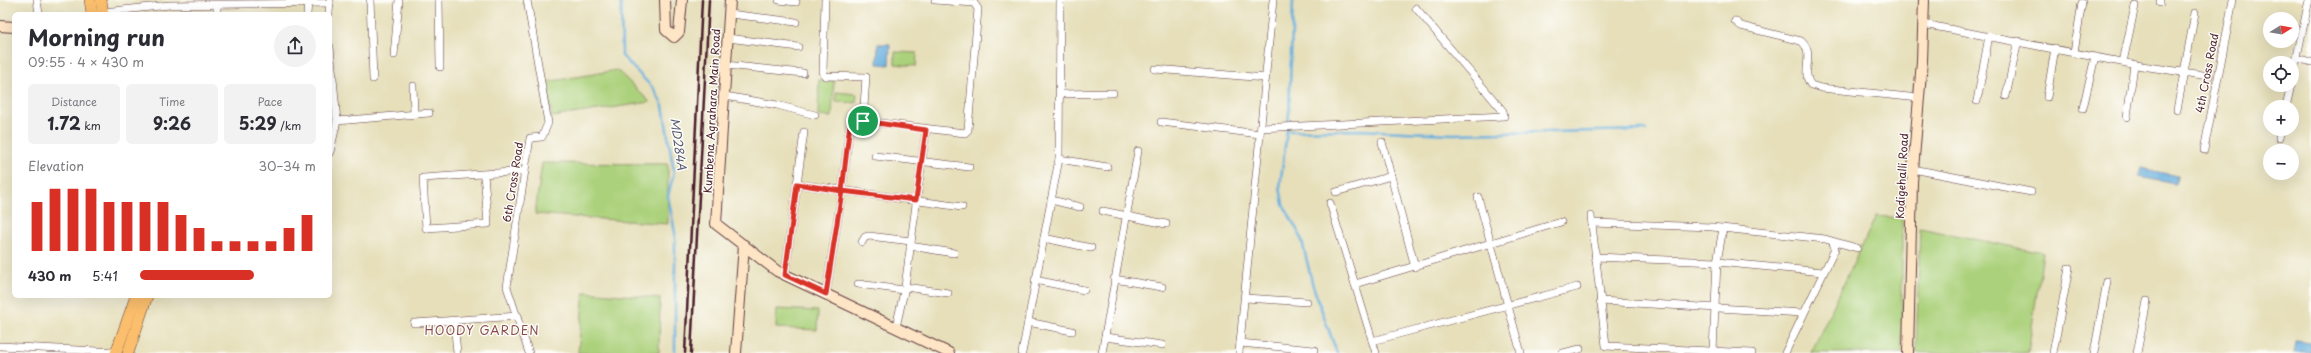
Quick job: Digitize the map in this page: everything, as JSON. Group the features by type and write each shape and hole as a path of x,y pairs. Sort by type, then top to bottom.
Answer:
{"main road":[{"path":"90,0 98,12"},
{"path":"99,12 101,0"},
{"path":"116,353 135,298"},
{"path":"128,353 146,298"}],"street":[{"path":"37,0 39,12"},
{"path":"370,0 373,79"},
{"path":"394,55 399,0"},
{"path":"438,0 440,67"},
{"name":"6th Cross Road","path":"527,0 548,123 542,137 530,138 507,287 529,352"},
{"path":"665,0 666,30 674,37 679,32 682,0"},
{"name":"Kumbena Agrahara Main Road","path":"730,0 716,224 744,245"},
{"path":"779,0 796,2"},
{"path":"826,0 823,72 825,76 866,77 863,121"},
{"path":"826,294 842,191 850,123 857,119 926,130 967,132 978,9 974,3 935,0"},
{"path":"1022,353 1059,159 1061,94 1060,0"},
{"path":"1239,353 1273,0"},
{"name":"Kodigehalli Road","path":"1908,353 1913,169 1919,98 1924,0"},
{"name":"4th Cross Road","path":"2204,150 2233,0"},
{"path":"2297,56 2309,0"},
{"path":"105,12 170,2 217,5 236,2 308,3 330,1 329,12"},
{"path":"307,12 308,3"},
{"path":"2074,52 2082,3"},
{"path":"217,5 218,12"},
{"path":"2123,62 2135,6"},
{"path":"1161,122 1261,131 1297,126 1504,116 1504,111 1416,8"},
{"path":"2177,110 2195,13"},
{"path":"730,14 796,22"},
{"path":"1735,21 1741,26 1801,41 1807,46 1809,53 1807,77 1811,85 1821,88 1919,98"},
{"path":"1923,24 2055,48 2134,65 2209,76"},
{"path":"0,26 12,27"},
{"path":"1977,100 1989,36"},
{"path":"728,38 798,46"},
{"path":"2006,96 2018,41"},
{"path":"2047,97 2055,48"},
{"path":"2083,108 2095,57"},
{"path":"2299,59 2311,62"},
{"path":"726,65 803,73"},
{"path":"2127,117 2134,65"},
{"path":"332,66 338,121 332,144"},
{"path":"1155,69 1266,78"},
{"path":"413,86 414,114"},
{"path":"1061,94 1113,93"},
{"path":"724,96 777,105 815,115"},
{"path":"338,121 429,113"},
{"path":"896,327 904,288 926,130"},
{"path":"785,275 804,132"},
{"path":"1382,142 1415,267"},
{"path":"1102,353 1125,216 1138,151"},
{"path":"875,156 968,167"},
{"path":"1059,159 1107,167"},
{"path":"1913,169 2031,192"},
{"path":"484,174 488,224 426,228 423,178 484,174 525,172"},
{"path":"1336,192 1391,176"},
{"path":"797,184 962,207"},
{"path":"1478,198 1521,353"},
{"path":"1051,200 1080,207"},
{"path":"1330,203 1376,353"},
{"path":"1103,211 1166,224"},
{"path":"1752,353 1643,350 1606,346 1592,219 1723,228 1825,239 1833,243 1857,248"},
{"path":"1355,284 1561,222"},
{"path":"1712,351 1717,262 1723,228"},
{"path":"862,242 865,237 870,236 954,253"},
{"path":"1044,238 1091,248"},
{"path":"1785,353 1835,249 1833,243"},
{"path":"744,245 785,275 949,353"},
{"path":"736,353 744,245"},
{"path":"1595,257 1717,262 1823,272"},
{"path":"2053,353 2069,268"},
{"path":"1114,279 1162,287"},
{"path":"1035,280 1084,290"},
{"path":"2094,353 2107,281"},
{"path":"858,284 948,293"},
{"path":"1372,341 1577,287"},
{"path":"1244,298 1308,302"},
{"path":"1600,301 1803,313"},
{"path":"2137,353 2147,301"},
{"path":"414,323 518,316"},
{"path":"454,321 457,353"},
{"path":"1028,322 1072,331"},
{"path":"1105,337 1162,345"},
{"path":"1240,343 1314,350"},
{"path":"0,346 116,353"},
{"path":"1563,353 1580,349"},
{"path":"521,353 529,352"}],"green space":[{"path":"895,52 917,53 916,66 895,64"},
{"path":"617,70 650,102 552,117 547,82"},
{"path":"819,80 834,80 832,117 818,116"},
{"path":"836,92 857,94 856,103 836,102"},
{"path":"542,163 668,164 668,224 535,214"},
{"path":"1876,216 1902,218 1902,353 1811,353"},
{"path":"1920,228 2043,253 2028,353 1916,353"},
{"path":"584,292 660,298 659,353 578,353"},
{"path":"777,309 818,311 817,330 776,328"}],"water":[{"path":"878,44 890,44 889,65 877,64"},
{"path":"2141,168 2177,176 2176,184 2139,177"},
{"path":"2296,341 2311,343 2311,353 2294,353"}],"waterway":[{"name":"MD284A","path":"621,0 622,56 654,89 663,106 674,172 668,196 675,233 675,353"},
{"path":"1293,0 1289,114 1280,187 1283,204 1301,237 1313,286 1337,353"},
{"path":"1287,131 1356,130 1453,134 1646,130"}],"railway":[{"path":"685,353 702,0"},
{"path":"691,353 709,0"}],"district":[{"name":"HOODY GARDEN","path":"482,331"}],"route":[{"path":"863,121 857,119 850,123 842,191 797,184 785,275 826,294 842,191 916,200 926,130 863,121"}]}
